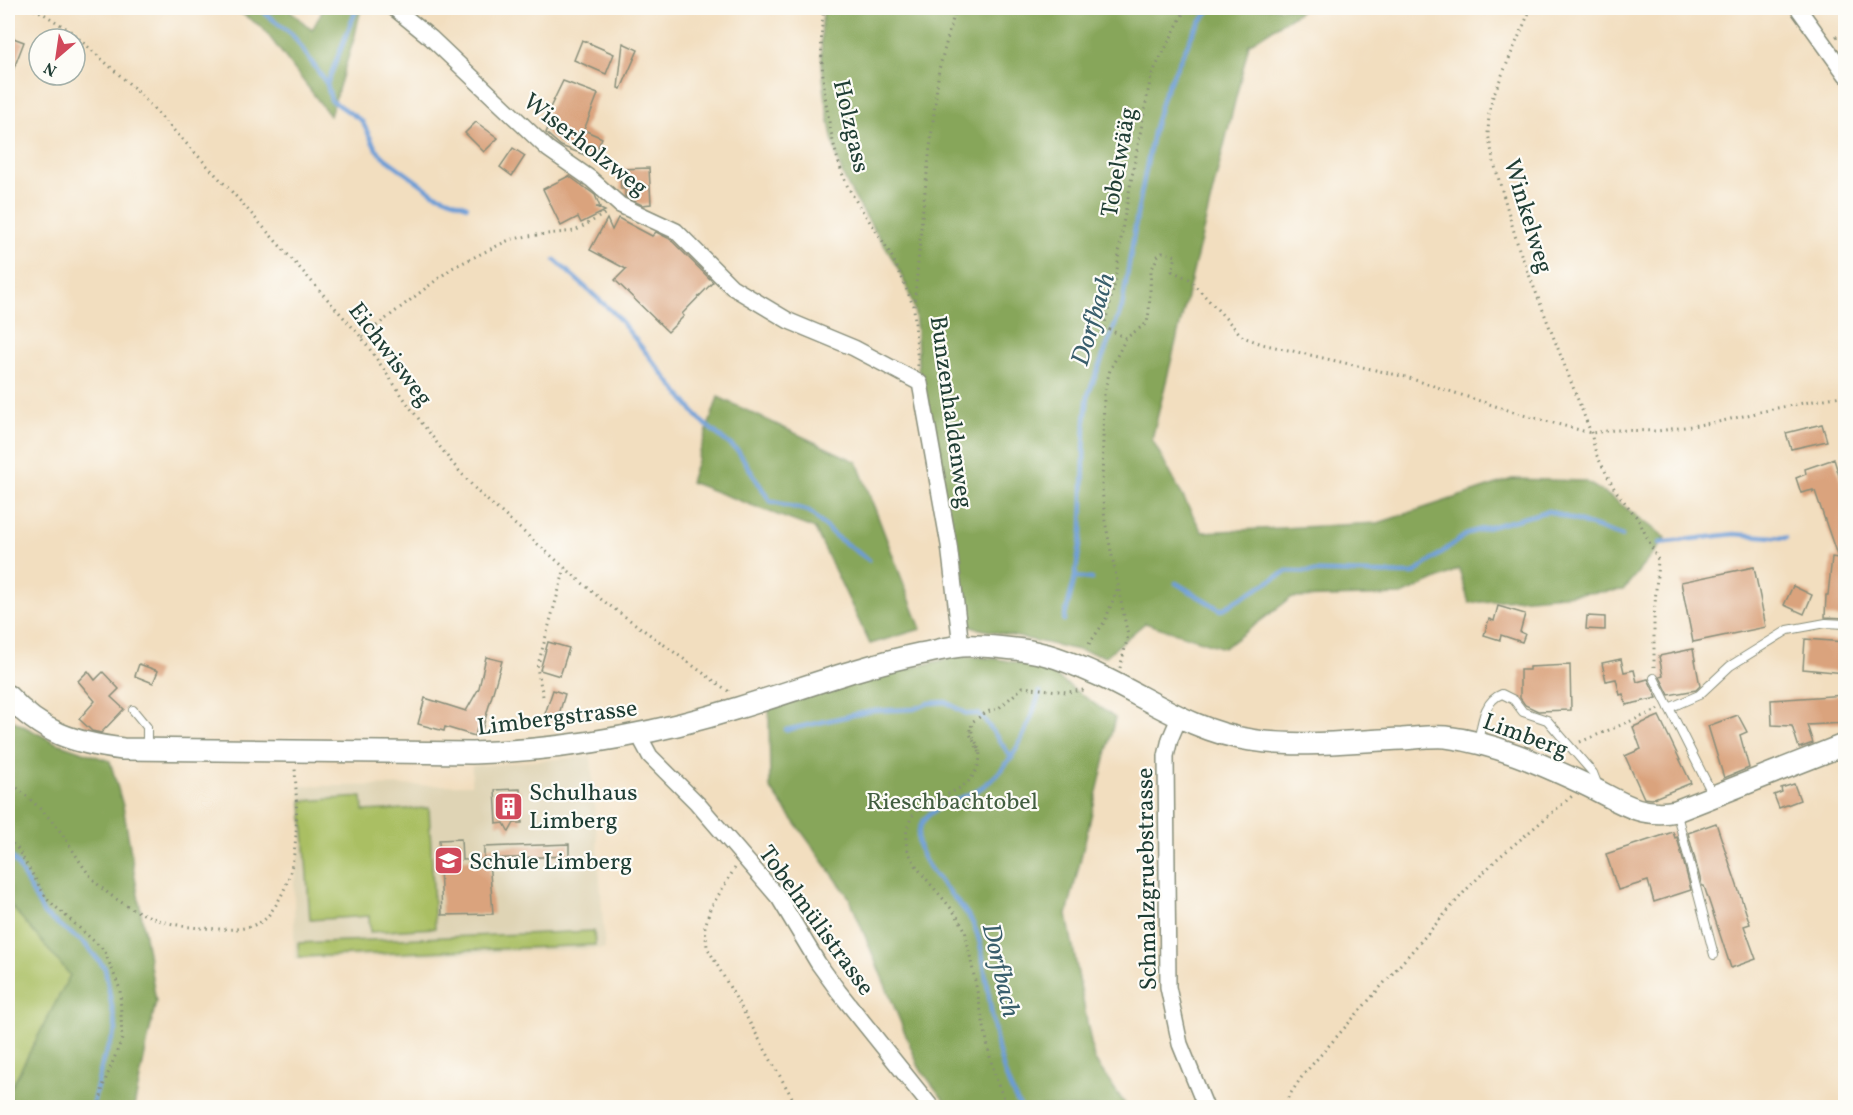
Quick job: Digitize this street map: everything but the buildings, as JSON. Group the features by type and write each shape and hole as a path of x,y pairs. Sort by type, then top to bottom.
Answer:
{"street":[{"name":"Wiserholzweg","path":"394,8 431,38 539,141 591,179 620,205 676,231 719,275 746,296 789,321 854,348 920,383"},
{"path":"1798,8 1845,75"},
{"name":"Bunzenhaldenweg","path":"920,383 949,545 961,646"},
{"name":"Limbergstrasse","path":"8,696 32,719 62,736 91,745 123,749 465,753 526,751 641,734 735,710 891,660 961,646 1042,654 1111,681"},
{"name":"Limberg","path":"1111,681 1179,718 1213,732 1253,741 1298,743 1443,737 1478,742 1528,760 1625,806 1646,813 1662,814 1676,811 1845,744"},
{"name":"Schmalzgruebstrasse","path":"1179,718 1166,756 1168,987 1180,1044 1206,1107"},
{"name":"Tobelmülistrasse","path":"641,734 650,756 697,803 778,898 818,963 839,992 932,1107"}],"lane":[{"path":"1668,707 1699,695 1730,666 1788,630 1826,623 1845,624"},
{"path":"1654,678 1713,796"},
{"path":"1478,742 1486,708 1493,697 1502,694 1514,700 1522,712 1547,720 1593,773 1593,789"},
{"path":"133,710 147,727 147,749"},
{"path":"1676,811 1714,955"}],"path":[{"name":"Eichwisweg","path":"28,8 39,11 69,30 135,89 232,192 362,338 453,464 494,507 602,600 728,691 735,710"},
{"name":"Holzgass","path":"824,8 821,24 823,69 828,112 837,155 847,184 891,255 914,308"},
{"name":"Bunzenhaldenweg","path":"920,383 914,308 939,69 956,8"},
{"name":"Tobelwääg","path":"1124,337 1104,327 1116,278 1151,76 1186,8"},
{"name":"Winkelweg","path":"1531,8 1493,96 1488,134 1518,249 1591,433 1596,454 1615,490 1638,519 1658,560 1654,619 1654,678"},
{"path":"362,338 452,268 509,240 575,231 620,205"},
{"path":"1111,681 1123,665 1128,636 1105,521 1102,488 1104,393 1110,370 1124,337 1147,323 1151,271 1158,256 1163,252 1174,254 1176,259 1172,271 1189,279 1243,337 1262,344 1406,377 1523,415 1591,433 1614,430 1658,431 1708,424 1845,395"},
{"path":"543,696 537,668 565,568"},
{"path":"1089,644 1105,621 1118,584"},
{"path":"1010,1107 998,1085 990,1057 965,930 957,915 911,858 905,838 910,820 917,811 942,795 960,788 976,771 981,755 970,734 972,722 987,712 999,708 1023,687 1064,690"},
{"path":"1570,747 1668,707"},
{"path":"8,780 59,829 80,864 103,889 129,906 160,921 183,928 240,930 263,922 280,902 290,876 295,838 294,751"},
{"path":"1281,1107 1303,1075 1466,890 1497,859 1593,789"},
{"path":"8,840 17,848 47,899 104,950 120,989 122,1039 103,1086 99,1107"},
{"path":"744,857 710,909 705,927 707,947 798,1107"}],"shaded area":[{"name":"Schule Limberg","path":"591,756 605,949 294,960 294,881 302,841 300,786 471,785 472,766"}],"green space":[{"path":"233,8 287,8 312,30 324,8 361,8 330,116 262,27"},
{"path":"824,8 1305,8 1249,44 1152,439 1202,532 1378,523 1512,479 1585,481 1614,499 1666,538 1623,590 1469,603 1459,569 1402,595 1291,598 1224,648 1145,623 1106,656 971,627 951,554 941,504 920,387 913,305 900,273 848,186 835,148 823,73"},
{"path":"718,397 857,462 921,629 870,644 815,529 690,482"},
{"name":"Rieschbachtobel","path":"958,656 992,658 1042,667 1115,718 1067,915 1094,1059 1127,1107 949,1107 919,1067 849,897 770,788 769,709 852,683"},
{"path":"8,718 54,742 110,761 123,806 156,1001 134,1107 10,1107 10,1090 70,975 8,902"},
{"path":"362,797 363,811 429,808 435,928 370,932 369,916 310,920 302,801"},
{"path":"8,902 71,974 10,1090 10,1108 8,1107"},
{"path":"594,931 595,945 299,957 298,943"}],"waterway":[{"path":"261,8 292,34 327,84"},
{"path":"357,8 327,84 331,100 362,121 376,149 385,158 433,193 467,206"},
{"name":"Dorfbach","path":"1064,620 1075,577 1082,532 1085,421 1088,395 1122,307 1137,215 1154,128 1163,96 1195,29 1211,8"},
{"path":"555,260 615,314 701,421 738,451 770,501 809,511 835,536 869,560"},
{"path":"1176,583 1221,610 1287,571 1413,574 1468,533 1548,511 1622,536"},
{"path":"1659,543 1734,534 1786,538"},
{"path":"1075,577 1092,579"},
{"name":"Dorfbach","path":"1021,1108 1006,1077 1001,1060 977,933 969,916 927,865 918,838 921,825 931,813 974,792 999,773 1016,749 1030,721 1040,692"},
{"path":"786,730 871,711 914,709 929,703 946,702 967,714 979,714 1012,758"},
{"path":"8,853 17,864 44,914 84,943 105,968 116,1030 103,1060 92,1108"}],"place":[{"name":"Schulhaus Limberg","path":"508,806"},
{"name":"Schule Limberg","path":"448,861"}]}
